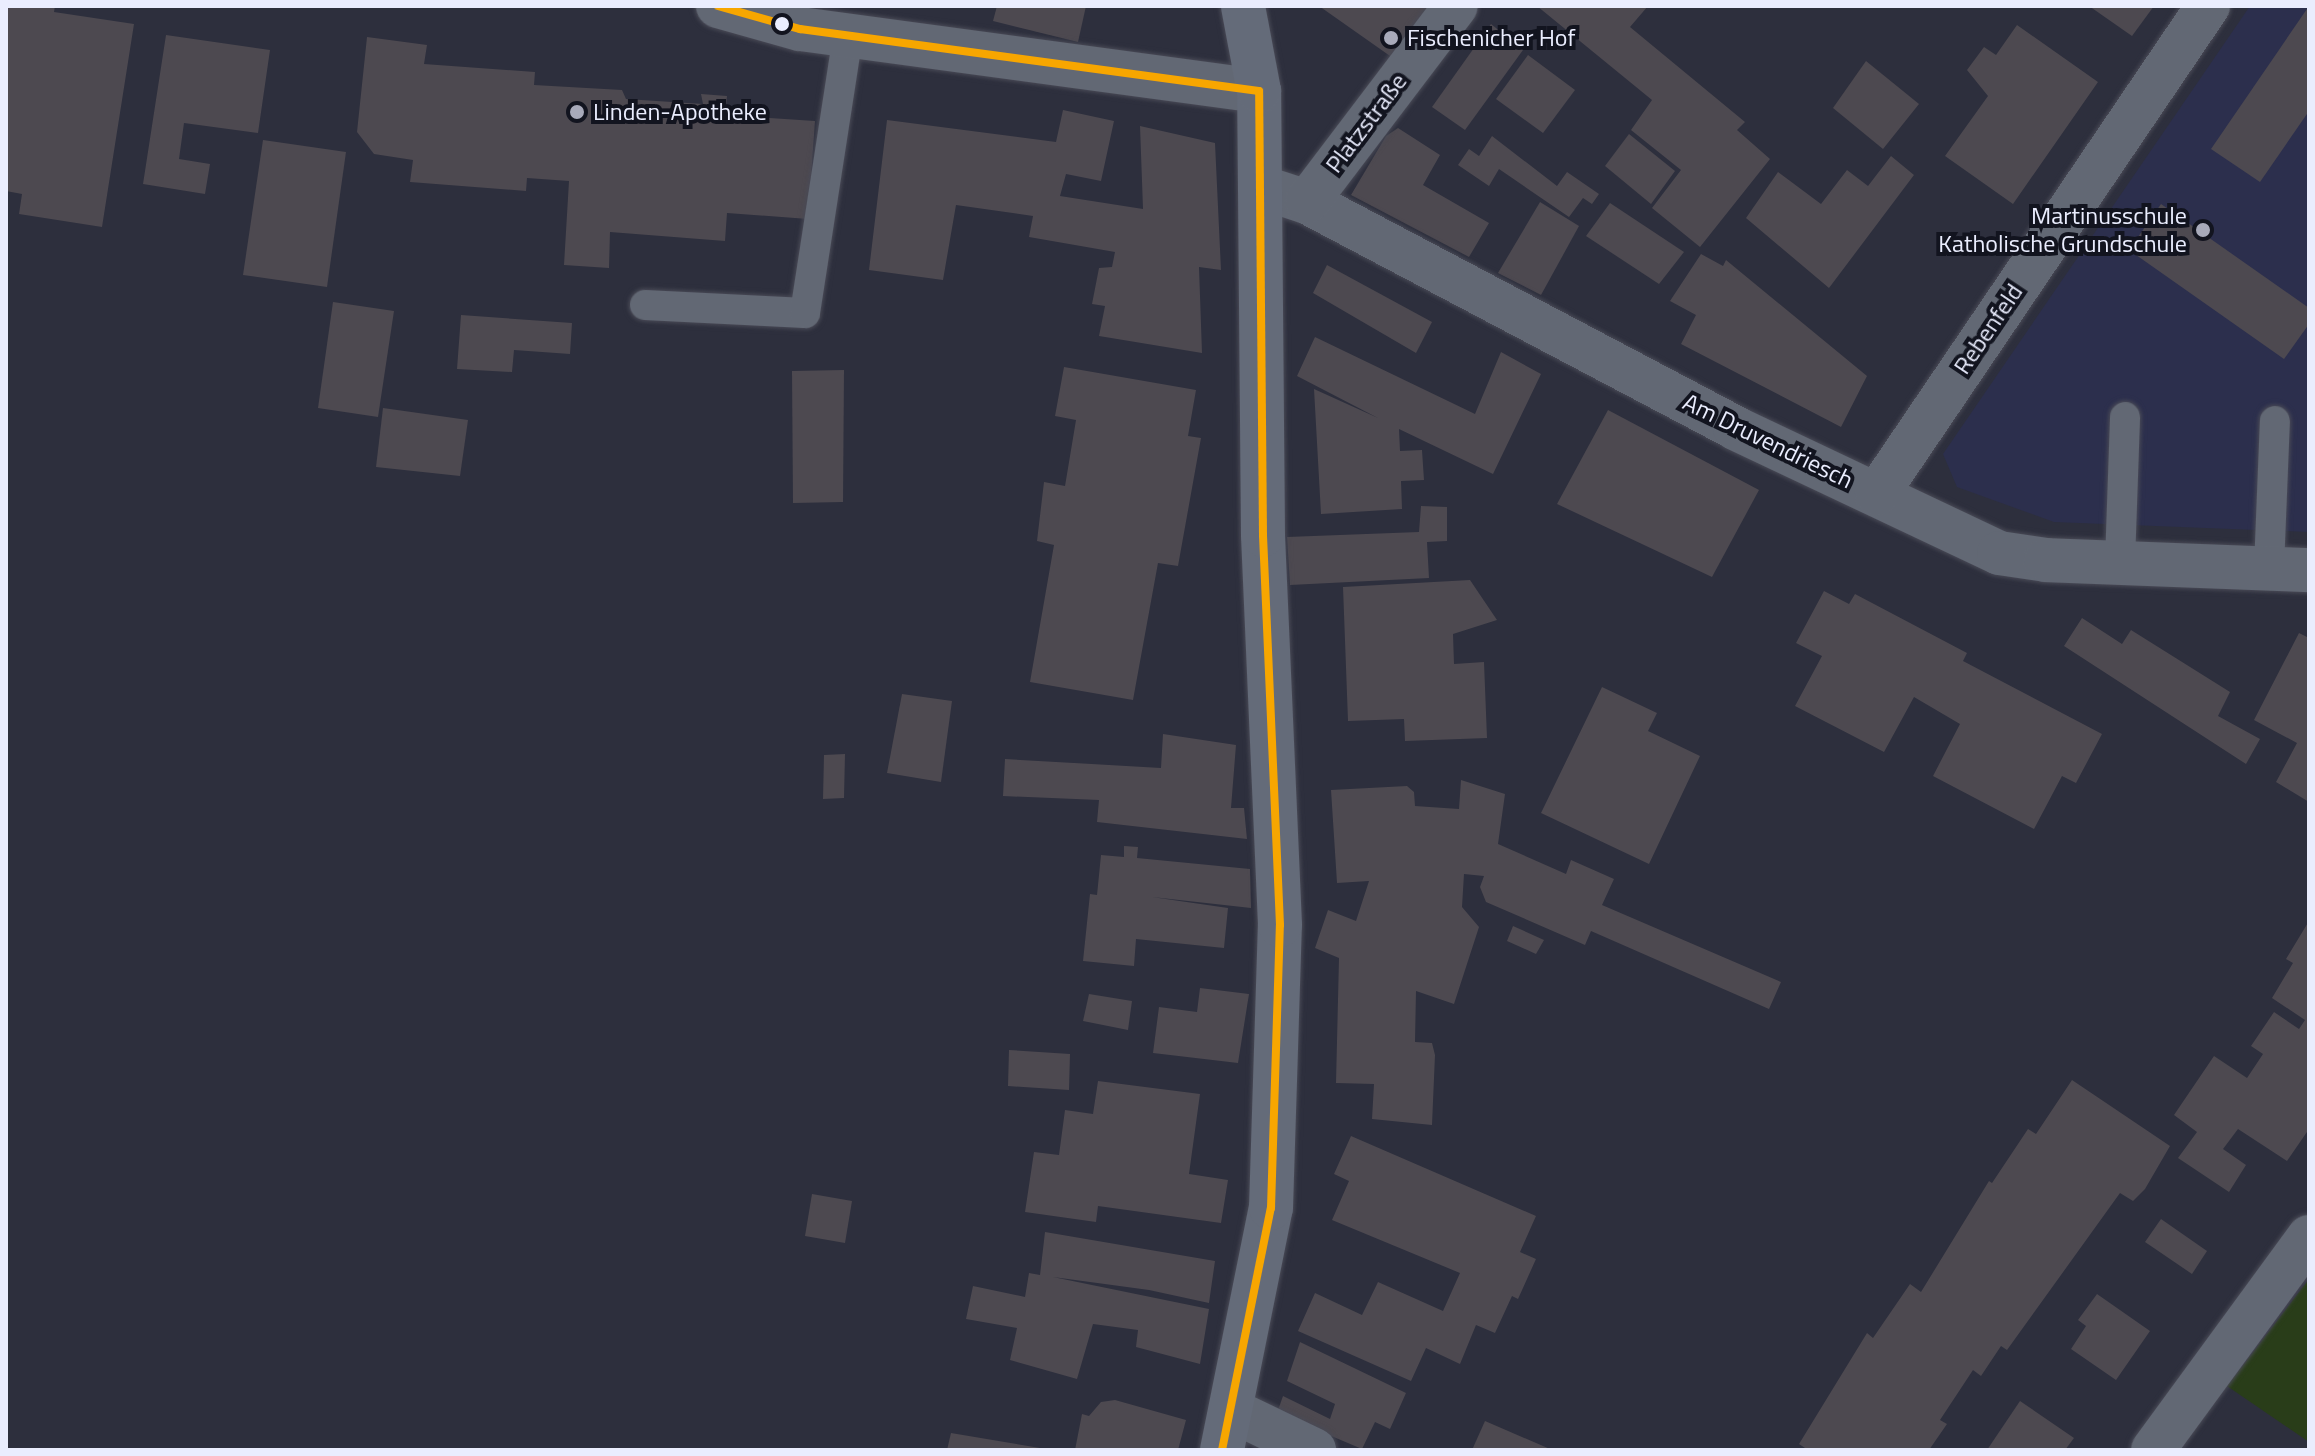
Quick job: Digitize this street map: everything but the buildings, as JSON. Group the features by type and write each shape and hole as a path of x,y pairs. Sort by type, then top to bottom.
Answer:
{"street":[{"path":"718,6 800,29 1259,91"},
{"path":"1243,6 1259,91 1263,535 1280,925 1271,1208 1228,1431 1314,1450"},
{"name":"Platzstraße","path":"1307,202 1456,6"},
{"name":"Rebenfeld","path":"1877,494 2208,6"},
{"name":"Am Druvendriesch","path":"1261,187 1307,202 1735,428 1999,553 2289,569"},
{"path":"2153,1450 2309,1237"}],"lane":[{"path":"645,305 805,313 848,35"},
{"path":"2120,562 2125,417"},
{"path":"2275,421 2289,569"}],"shaded area":[{"name":"Martinusschule Katholische Grundschule","path":"2250,6 2309,6 2309,532 2054,522 1957,487 1943,454"}],"green space":[{"path":"2309,1279 2309,1442 2227,1386"}],"transit line":[{"path":"718,6 800,29 1259,91"},
{"path":"1222,1450 1271,1208 1280,925 1263,535 1259,91"}],"place":[{"name":"Fischenicher Hof","path":"1391,38"},
{"name":"Linden-Apotheke","path":"577,112"},
{"name":"Martinusschule Katholische Grundschule","path":"2203,230"}]}
